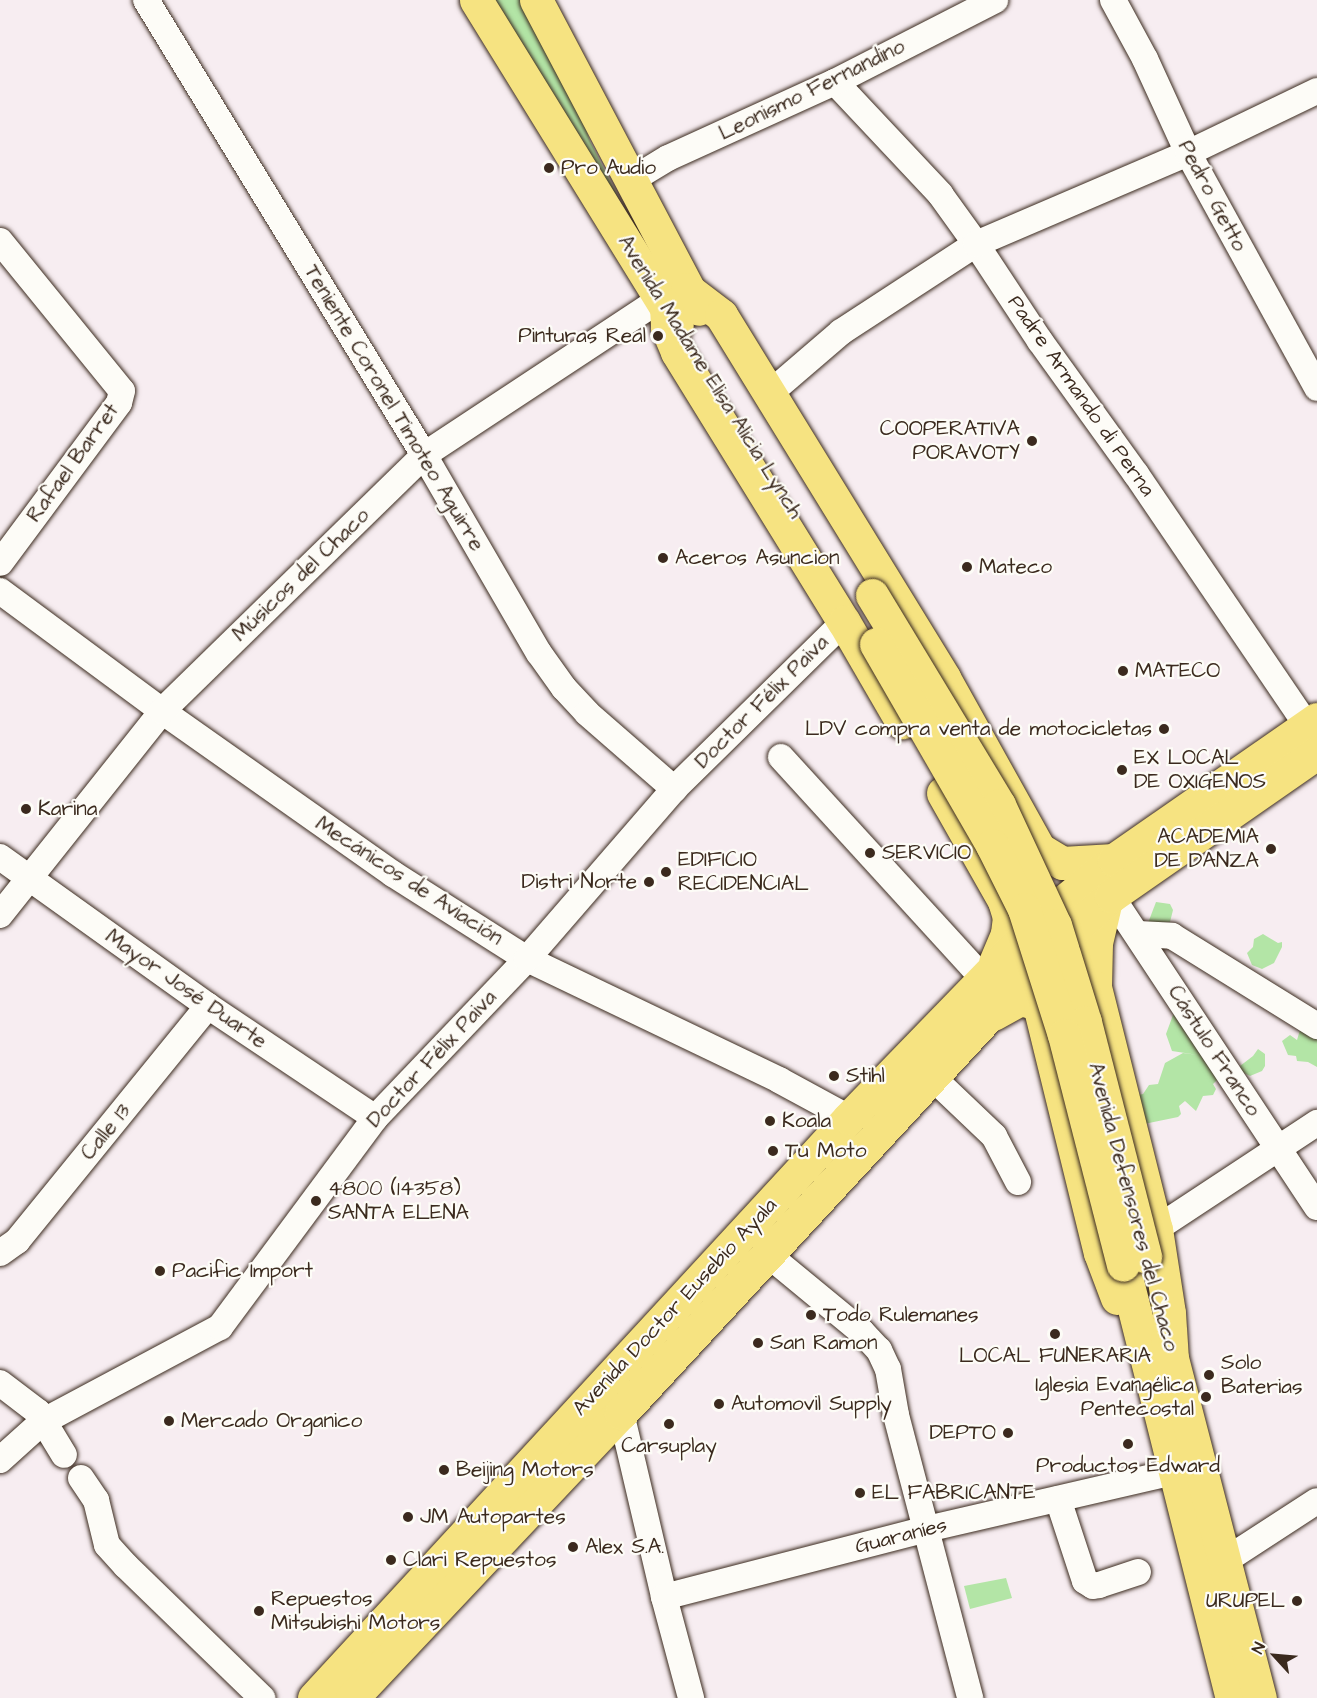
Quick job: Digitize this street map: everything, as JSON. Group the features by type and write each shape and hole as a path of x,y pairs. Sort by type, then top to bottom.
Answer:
{"highway":[{"name":"Avenida Madame Elisa Alicia Lynch","path":"536,0 630,181 671,298"},
{"name":"Avenida Madame Elisa Alicia Lynch","path":"481,6 671,298 857,607 992,845 1024,909 1047,935"},
{"path":"671,298 709,303 721,315 944,678 1039,849 1062,863 1114,860"},
{"path":"857,607 1004,901 1009,917 1007,934 988,975"},
{"path":"1047,935 1114,860 1314,732"},
{"path":"1047,935 1108,898 1314,732"},
{"path":"1108,898 1096,943 1095,987 1142,1250"},
{"name":"Avenida Doctor Eusebio Ayala","path":"314,1698 849,1118 988,975 1047,935"},
{"name":"Avenida Doctor Eusebio Ayala","path":"352,1698 621,1413 976,1027 1047,935"},
{"name":"Avenida Defensores del Chaco","path":"1047,935 1064,1035 1142,1250 1226,1560 1260,1698"},
{"path":"976,1027 1011,1002 1020,999 1035,1003 1040,1009 1100,1254 1114,1293 1142,1348"},
{"name":"Avenida Defensores del Chaco","path":"1142,1250 1142,1348 1232,1698"}],"street":[{"name":"Teniente Coronel Timoteo Aguirre","path":"146,0 424,455 538,653 564,688 587,713 674,789"},
{"name":"Leonismo Fernandino","path":"630,181 668,158 835,82 995,0"},
{"name":"Pedro Getto","path":"1113,0 1145,59 1188,153 1317,388"},
{"name":"Padre Armando di Perna","path":"835,82 940,194 1314,732"},
{"path":"769,394 841,332 976,244 1188,153 1317,91"},
{"name":"Rafael Barret","path":"0,241 122,391 118,403 0,563"},
{"name":"Músicos del Chaco","path":"0,915 162,711 424,455 671,298"},
{"name":"Mecánicos de Aviación","path":"0,591 162,711 393,874 527,959 779,1080 849,1118"},
{"name":"Doctor Félix Paiva","path":"0,1460 42,1422 220,1327 375,1118 527,959 674,789 857,607"},
{"path":"781,757 988,975"},
{"name":"Mayor José Duarte","path":"0,857 208,1006 375,1118"},
{"name":"Cástulo Franco","path":"1108,898 1137,934 1317,1207"},
{"path":"1137,934 1172,936 1317,1026"},
{"name":"Calle 13","path":"0,1253 17,1241 208,1006"},
{"path":"931,1076 994,1136 1018,1182"},
{"path":"1142,1250 1279,1149 1317,1124"},
{"path":"766,1253 862,1332 879,1350 891,1380 896,1415 970,1698"},
{"path":"0,1383 38,1412 64,1455"},
{"path":"621,1413 664,1597 691,1698"},
{"name":"Guaraníes","path":"664,1597 927,1529 1174,1472"},
{"path":"81,1479 96,1500 107,1545 262,1698"},
{"path":"1058,1499 1085,1581 1093,1586 1099,1585 1138,1572"},
{"path":"1226,1560 1317,1501"}],"green space":[{"path":"495,0 529,0 577,104 590,141 626,213"},
{"path":"1156,902 1170,904 1173,910 1170,922 1148,923"},
{"path":"1263,934 1278,943 1282,942 1282,947 1274,963 1262,969 1252,965 1247,953 1253,947 1254,939"},
{"path":"1173,1015 1179,1015 1218,1079 1213,1084 1216,1089 1213,1095 1203,1096 1196,1111 1185,1101 1179,1106 1181,1114 1178,1117 1144,1124 1138,1095 1143,1094 1149,1085 1158,1084 1165,1063 1183,1053 1198,1055 1172,1051 1166,1034"},
{"path":"1300,1030 1317,1030 1317,1067 1308,1062 1297,1061 1296,1056 1288,1055 1282,1041 1290,1035 1297,1040"},
{"path":"1258,1049 1265,1054 1265,1066 1262,1071 1250,1076 1242,1072 1240,1066"},
{"path":"1006,1578 1012,1598 970,1609 964,1586"}],"place":[{"name":"Pro Audio","path":"549,168"},
{"name":"Pinturas Real","path":"658,336"},
{"name":"COOPERATIVA PORAVOTY","path":"1032,441"},
{"name":"Aceros Asuncion","path":"663,558"},
{"name":"Mateco","path":"967,567"},
{"name":"MATECO","path":"1123,671"},
{"name":"LDV compra venta de motocicletas","path":"1164,729"},
{"name":"EX LOCAL DE OXIGENOS","path":"1122,770"},
{"name":"Karina","path":"26,809"},
{"name":"ACADEMIA DE DANZA","path":"1271,849"},
{"name":"SERVICIO","path":"870,853"},
{"name":"EDIFICIO RECIDENCIAL","path":"666,872"},
{"name":"Distri Norte","path":"649,882"},
{"name":"Stihl","path":"834,1076"},
{"name":"Koala","path":"770,1121"},
{"name":"Tu Moto","path":"773,1151"},
{"name":"4800 (14358) SANTA ELENA","path":"316,1201"},
{"name":"Pacific Import","path":"160,1271"},
{"name":"Todo Rulemanes","path":"811,1315"},
{"name":"LOCAL FUNERARIA","path":"1055,1334"},
{"name":"San Ramon","path":"758,1343"},
{"name":"Solo Baterias","path":"1209,1375"},
{"name":"Iglesia Evangélica Pentecostal","path":"1206,1397"},
{"name":"Automovil Supply","path":"719,1404"},
{"name":"Mercado Organico","path":"169,1421"},
{"name":"Carsuplay","path":"669,1424"},
{"name":"DEPTO","path":"1008,1433"},
{"name":"Productos Edward","path":"1128,1444"},
{"name":"Beijing Motors","path":"444,1470"},
{"name":"EL FABRICANTE","path":"860,1493"},
{"name":"JM Autopartes","path":"408,1517"},
{"name":"Alex S.A.","path":"573,1547"},
{"name":"Clari Repuestos","path":"391,1560"},
{"name":"URUPEL","path":"1297,1601"},
{"name":"Repuestos Mitsubishi Motors","path":"259,1611"}]}
